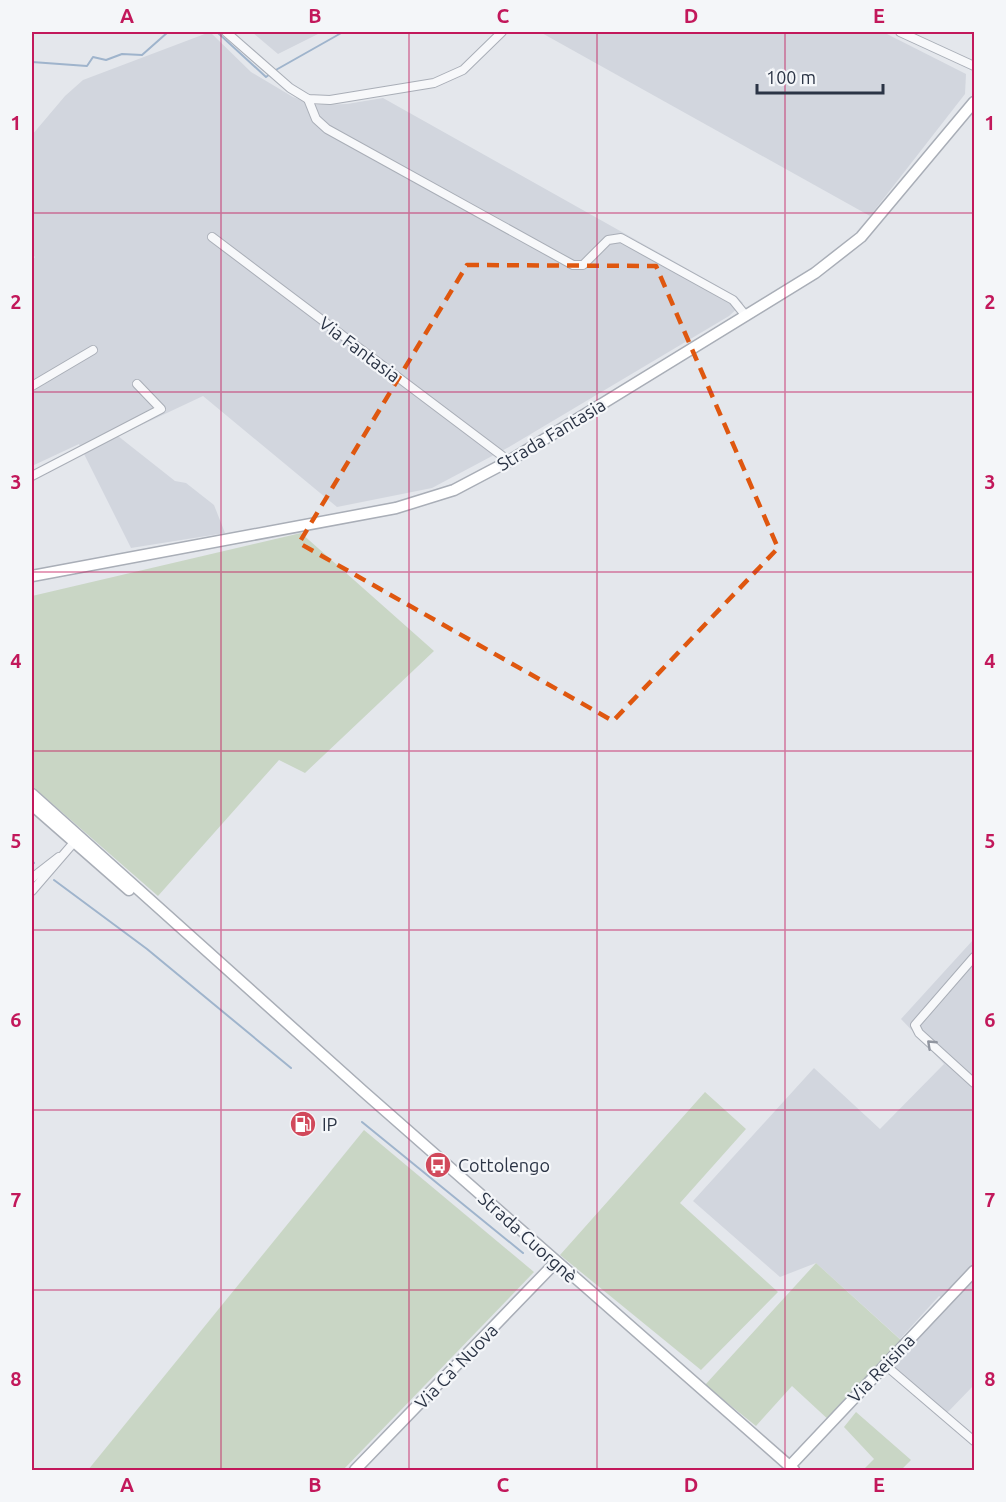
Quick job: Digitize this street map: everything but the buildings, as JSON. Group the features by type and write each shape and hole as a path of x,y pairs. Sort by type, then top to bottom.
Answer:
{"street":[{"path":"226,32 290,88 308,99 330,100 434,83 463,70 502,32"},
{"path":"900,32 975,66"},
{"path":"308,99 316,119 327,129 573,265 583,265 608,240 621,238 733,300 746,316"},
{"name":"Strada Fantasia","path":"32,576 396,508 454,490 509,461 815,273 861,237 975,102"},
{"name":"Via Fantasia","path":"212,237 509,461"},
{"path":"32,386 93,350"},
{"path":"32,476 161,409 137,384"},
{"name":"Strada Cuorgnè","path":"32,794 76,840"},
{"name":"Strada Cuorgnè","path":"32,805 155,906 791,1468"},
{"path":"32,878 61,856 76,840"},
{"path":"32,891 55,867 61,856"},
{"path":"974,1080 920,1033 915,1025 975,957"},
{"name":"Via Ca' Nuova","path":"356,1470 556,1262"},
{"name":"Via Reisina","path":"791,1468 884,1364 975,1271"},
{"path":"884,1364 975,1441"}],"highlighted area":[{"path":"467,265 656,266 778,548 613,721 299,543"}],"shaded area":[{"path":"210,32 251,72 293,97 316,105 347,104 383,98 736,296 743,303 729,316 509,447 432,488 337,507 203,396 118,436 175,481 186,483 214,505 225,533 131,548 79,444 32,466 32,261 35,257 32,254 32,135 65,96 83,80"},
{"path":"252,32 322,32 278,54"},
{"path":"540,32 883,32 966,74 965,94 870,216"},
{"path":"973,940 974,1271 946,1300 939,1296 900,1339 816,1263 780,1277 693,1201 814,1068 880,1129 944,1064 901,1019"},
{"path":"974,1279 974,1385 944,1416 889,1367"}],"green space":[{"path":"301,533 434,651 305,773 279,760 158,896 32,786 32,596"},
{"path":"705,1092 746,1129 680,1203 778,1292 701,1370 560,1255"},
{"path":"364,1130 534,1272 343,1470 88,1470"},
{"path":"816,1263 904,1343 831,1422 792,1386 756,1426 705,1385"},
{"path":"856,1412 911,1460 901,1470 863,1470 874,1459 844,1427"}],"waterway":[{"path":"32,62 87,66 93,57 106,60 122,54 142,55 168,32"},
{"path":"217,32 266,77 270,74"},
{"path":"274,71 343,32"},
{"path":"54,880 147,949 291,1068"},
{"path":"362,1122 523,1253"}],"place":[{"name":"IP","path":"303,1124"},
{"name":"Cottolengo","path":"438,1165"}]}
